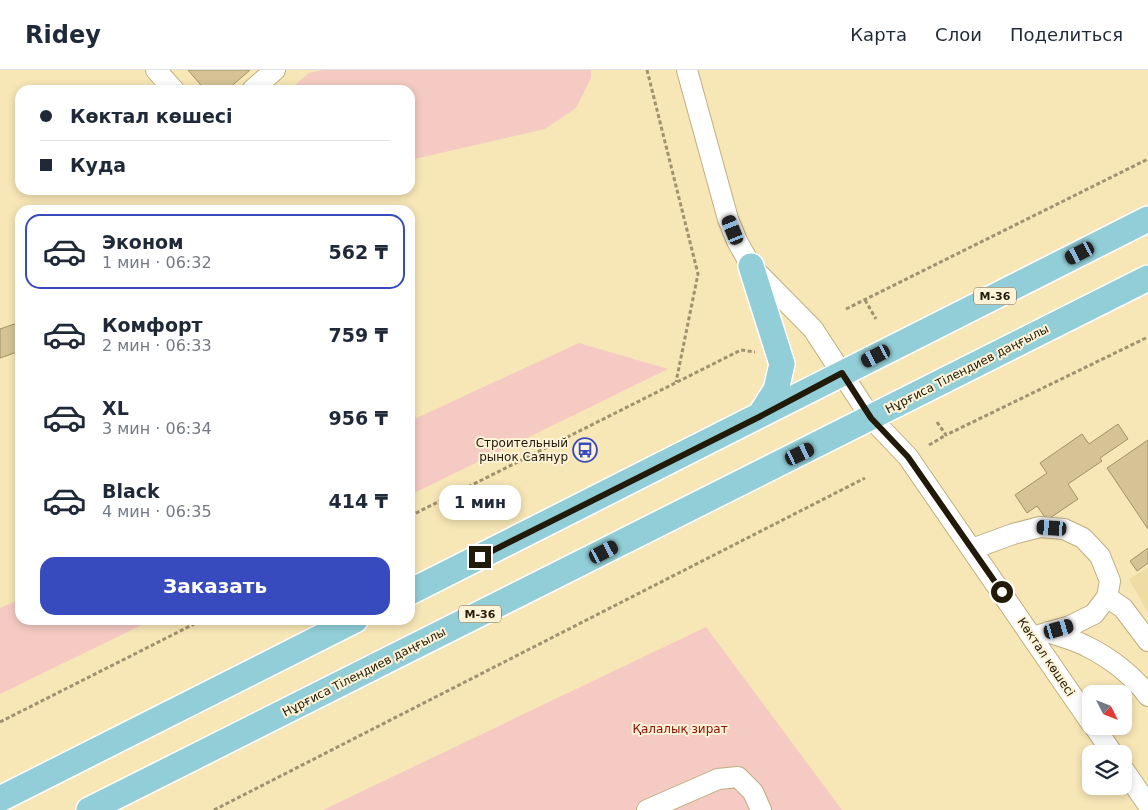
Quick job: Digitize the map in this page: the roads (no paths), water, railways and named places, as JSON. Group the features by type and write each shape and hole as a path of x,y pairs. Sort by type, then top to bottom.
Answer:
{"main road":[{"name":"M-36","path":"415,589 1148,219"},
{"path":"751,266 782,364 776,390 759,417"},
{"name":"Нұрғиса Тілендиев даңғылы","path":"89,810 1148,278"},
{"path":"0,799 345,625"}],"street":[{"path":"156,70 170,85"},
{"path":"258,85 275,70"},
{"name":"Көктал көшесі","path":"688,70 728,219 737,241 751,266 813,329 871,418 908,457 972,548 1040,634 1082,707"},
{"path":"972,548 1012,534 1040,527 1064,529 1083,538 1100,556 1110,581 1107,597 1094,614 1070,626 1040,634"},
{"path":"1107,597 1123,608 1148,641"},
{"path":"1040,634 1089,647 1141,686 1148,696"},
{"path":"647,810 718,778 738,777 752,792 761,810"},
{"path":"1132,782 1148,806"}],"place":[{"name":"Строительный рынок Саянур","path":"585,450"}],"park label":[{"name":"Қалалық зират","path":"680,729"}]}
